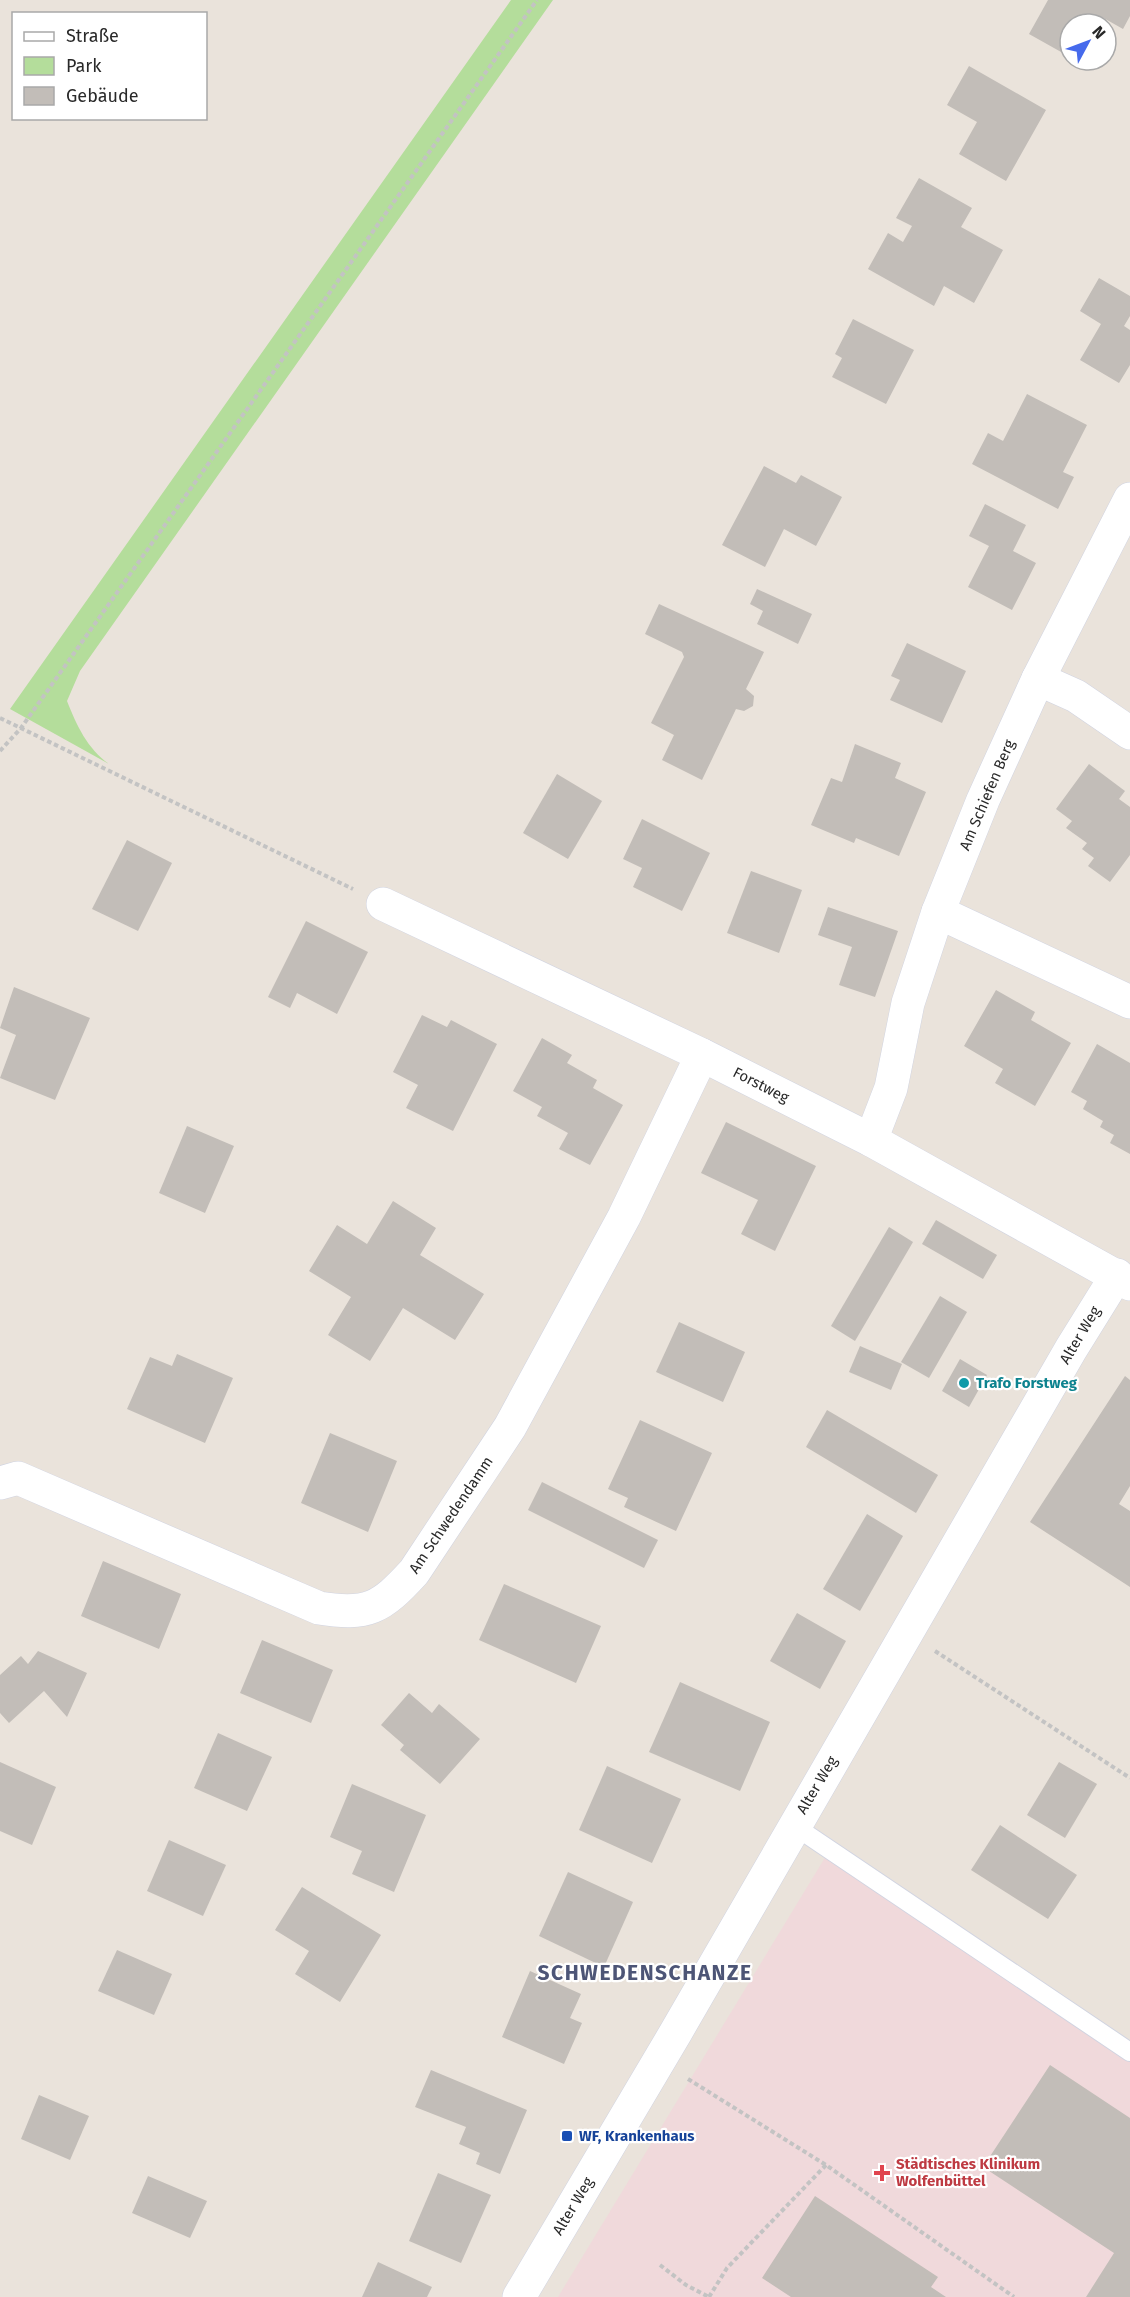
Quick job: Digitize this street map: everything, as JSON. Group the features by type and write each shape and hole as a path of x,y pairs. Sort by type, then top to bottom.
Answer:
{"street":[{"name":"Am Schiefen Berg","path":"871,1140 891,1088 908,1003 938,912 983,800 1038,679 1130,499"},
{"path":"1038,679 1076,696 1130,733"},
{"name":"Forstweg","path":"383,904 702,1055 871,1140 1123,1279"},
{"path":"938,912 1130,1002"},
{"name":"Am Schwedendamm","path":"0,1483 18,1478 319,1608 350,1613 371,1608 395,1592 414,1572 510,1427 624,1217 702,1055"},
{"name":"Alter Weg","path":"519,2297 659,2061 793,1825 1071,1349 1123,1279"}],"lane":[{"path":"793,1825 1130,2052"}],"path":[{"path":"0,751 21,728 537,0"},
{"path":"0,718 383,904"},
{"path":"907,1633 1130,1778"},
{"path":"659,2061 825,2165 1014,2297"},
{"path":"660,2265 686,2285 709,2297 734,2260 825,2165"}],"shaded area":[{"name":"Städtisches Klinikum Wolfenbüttel","path":"829,1851 1130,2050 1130,2297 558,2297"}],"green space":[{"path":"511,0 553,0 80,671 67,701 84,736 101,758 109,764 10,709"}],"building":[{"path":"1048,0 1130,0 1130,16 1123,29 1118,26 1118,12 1058,12 1058,50 1029,34"},
{"path":"969,66 1046,110 1006,181 959,154 977,122 947,105"},
{"path":"919,178 972,208 961,227 1003,250 974,303 944,286 934,306 868,269 888,233 903,242 912,226 896,218"},
{"path":"1099,278 1130,296 1130,316 1124,326 1130,330 1130,365 1119,383 1080,360 1101,324 1080,311"},
{"path":"853,319 914,350 886,404 832,377 842,358 835,354"},
{"path":"1027,394 1087,425 1063,472 1074,477 1058,509 972,464 988,433 1003,441"},
{"path":"764,466 796,483 801,475 842,497 816,546 784,529 765,567 722,545"},
{"path":"985,504 1026,525 1013,551 1036,563 1012,610 968,587 989,546 969,536"},
{"path":"757,589 812,614 798,644 757,624 763,611 750,604"},
{"path":"659,604 764,652 746,689 754,696 753,706 744,711 736,709 702,780 662,760 674,735 651,723 684,657 682,652 645,634"},
{"path":"907,643 966,671 942,723 890,700 900,680 891,676"},
{"path":"855,744 901,763 895,778 926,792 899,856 856,838 854,843 811,825 831,778 842,782"},
{"path":"1089,764 1125,791 1119,799 1130,807 1130,855 1110,882 1088,866 1094,858 1082,849 1087,843 1066,828 1072,821 1056,809"},
{"path":"557,774 602,801 568,859 523,833"},
{"path":"642,819 710,853 682,911 633,887 642,868 623,859"},
{"path":"127,840 172,863 138,931 92,909"},
{"path":"751,871 802,890 779,953 727,933"},
{"path":"828,907 898,931 875,997 839,985 852,947 818,935"},
{"path":"306,921 368,952 337,1014 297,993 290,1008 268,997"},
{"path":"14,987 90,1018 55,1100 0,1078 16,1035 0,1028"},
{"path":"996,990 1035,1012 1031,1020 1071,1043 1035,1106 995,1083 1003,1069 964,1046"},
{"path":"422,1015 447,1027 451,1020 497,1044 453,1131 406,1108 418,1085 393,1072"},
{"path":"542,1038 572,1055 567,1063 597,1080 593,1088 623,1105 590,1165 559,1149 568,1133 537,1116 542,1107 513,1091"},
{"path":"1097,1044 1130,1063 1130,1154 1110,1143 1114,1135 1100,1127 1103,1121 1083,1109 1087,1101 1071,1092"},
{"path":"726,1122 816,1166 775,1251 741,1234 758,1200 701,1173"},
{"path":"187,1126 234,1146 205,1213 159,1193"},
{"path":"393,1201 436,1228 420,1255 484,1294 455,1340 403,1308 370,1361 328,1335 351,1297 309,1271 337,1225 367,1244"},
{"path":"936,1220 997,1255 983,1279 922,1244"},
{"path":"889,1227 913,1242 855,1341 831,1326"},
{"path":"940,1296 967,1312 929,1378 901,1362"},
{"path":"679,1322 745,1352 723,1402 656,1372"},
{"path":"860,1346 902,1364 891,1390 849,1372"},
{"path":"177,1354 233,1378 205,1443 127,1409 150,1357 172,1366"},
{"name":"Trafo Forstweg","path":"960,1359 987,1375 969,1407 942,1391"},
{"path":"1125,1376 1130,1380 1130,1486 1119,1504 1130,1511 1130,1587 1030,1522"},
{"path":"827,1410 938,1475 916,1513 806,1447"},
{"path":"640,1420 712,1453 676,1531 624,1507 628,1498 608,1489"},
{"path":"330,1433 397,1461 368,1532 301,1503"},
{"path":"542,1482 658,1540 644,1568 528,1510"},
{"path":"867,1514 903,1536 860,1611 823,1589"},
{"path":"103,1561 181,1594 159,1649 81,1616"},
{"path":"504,1584 601,1626 576,1683 479,1640"},
{"path":"797,1613 846,1641 820,1689 770,1661"},
{"path":"262,1640 333,1670 311,1723 240,1693"},
{"path":"38,1651 87,1673 67,1717 44,1691 9,1723 0,1713 0,1675 21,1656 28,1664"},
{"path":"680,1682 770,1722 740,1791 649,1752"},
{"path":"409,1693 432,1713 439,1704 480,1739 440,1784 400,1750 404,1745 381,1725"},
{"path":"218,1733 272,1757 247,1811 194,1788"},
{"path":"0,1762 56,1787 32,1845 0,1831"},
{"path":"1059,1762 1097,1784 1065,1838 1027,1815"},
{"path":"607,1766 681,1799 652,1863 579,1830"},
{"path":"352,1784 426,1815 394,1892 352,1874 362,1851 330,1837"},
{"path":"1000,1825 1077,1875 1048,1919 971,1870"},
{"path":"169,1840 226,1865 203,1916 147,1891"},
{"path":"568,1872 633,1902 604,1967 539,1936"},
{"path":"302,1887 381,1935 340,2002 295,1974 309,1951 275,1930"},
{"path":"117,1950 172,1974 154,2015 98,1991"},
{"path":"530,1971 581,1994 570,2018 582,2023 564,2064 502,2037"},
{"path":"1050,2065 1130,2118 1130,2297 1086,2297 1114,2253 983,2167"},
{"path":"431,2070 527,2110 500,2174 476,2164 480,2153 459,2144 466,2127 415,2107"},
{"path":"39,2095 89,2116 70,2160 21,2139"},
{"path":"438,2173 491,2195 461,2263 409,2241"},
{"path":"148,2176 207,2201 190,2238 132,2213"},
{"path":"815,2196 938,2277 931,2287 946,2297 791,2297 762,2278"},
{"path":"378,2262 432,2287 427,2297 362,2297"}],"place":[{"name":"Trafo Forstweg","path":"964,1383"},
{"name":"WF, Krankenhaus","path":"567,2136"},
{"name":"Städtisches Klinikum Wolfenbüttel","path":"882,2173"}],"district":[{"name":"SCHWEDENSCHANZE","path":"645,1973"}]}
